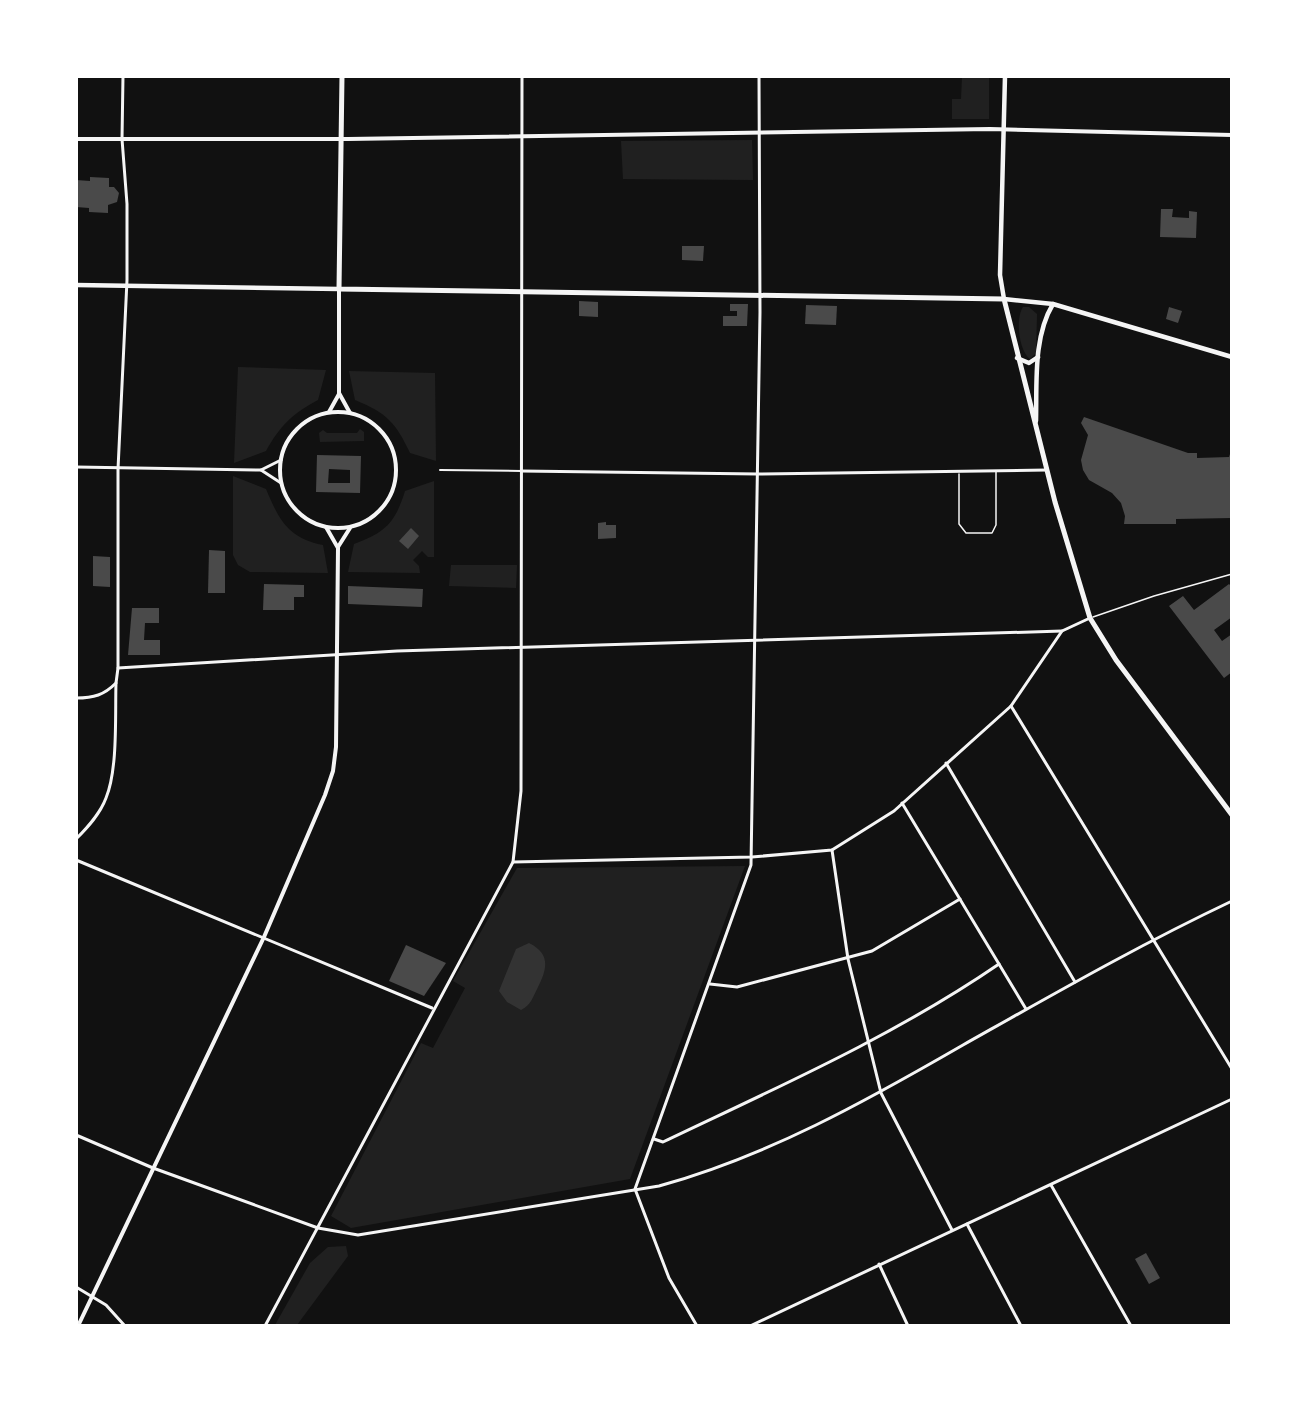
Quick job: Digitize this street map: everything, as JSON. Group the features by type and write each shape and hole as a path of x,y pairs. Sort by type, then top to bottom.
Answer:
{"main road":[{"path":"339,289 342,76"},
{"path":"1005,76 1000,275 1017,358 1090,618 1116,660 1232,815"},
{"path":"76,285 1004,299 1053,304 1232,357"},
{"path":"1036,424 1038,357 1045,318 1053,304"},
{"path":"1017,358 1029,363 1038,357"}],"street":[{"path":"76,839 95,819 106,798 115,739 118,668 118,469 127,286 128,204 122,139 123,76"},
{"path":"265,1326 432,1008 513,862 521,791 523,648 522,76"},
{"path":"697,1326 669,1278 635,1189 710,984 752,857 760,294 759,76"},
{"path":"76,139 342,139 1004,129 1232,135"},
{"path":"339,289 339,393 350,413"},
{"path":"328,412 339,393"},
{"path":"261,470 281,483 294,508 309,520 326,527 350,527 362,524 382,508 396,483 395,459 382,432 373,424 350,413 328,412 310,419 297,429 288,441 282,460 281,483"},
{"path":"76,467 261,470 282,460"},
{"path":"440,470 758,474 1048,470"},
{"path":"78,1326 264,937 326,795 333,771 338,654 338,548 326,527"},
{"path":"338,548 350,527"},
{"path":"118,668 338,654 756,639 1062,632 1090,618"},
{"path":"513,862 752,857 832,850 845,844 902,803 1011,706 1062,632"},
{"path":"76,698 90,698 105,694 116,683"},
{"path":"1011,706 1150,939 1232,1069"},
{"path":"946,763 1076,982"},
{"path":"902,803 1026,1010"},
{"path":"832,850 848,959 880,1093 952,1230"},
{"path":"76,860 432,1008"},
{"path":"710,984 737,987 872,951 960,899"},
{"path":"76,1135 153,1168 318,1228 358,1235 635,1189 696,1176 806,1131 880,1093 1150,939 1232,902"},
{"path":"654,1138 663,1142 817,1069 868,1041 886,1034 951,996 999,964"},
{"path":"750,1326 1232,1098"},
{"path":"1051,1185 1131,1326"},
{"path":"967,1224 1021,1326"},
{"path":"879,1264 908,1326"},
{"path":"76,1287 93,1295 106,1305 125,1326"}],"lane":[{"path":"958,473 959,524 966,533 992,533 996,525 996,472"},
{"path":"1090,618 1175,589 1232,574"}],"shaded area":[{"path":"962,77 989,77 989,119 952,119 952,99 961,99"},
{"path":"752,140 753,180 623,179 621,141"},
{"path":"1023,307 1029,307 1037,314 1036,353 1030,359 1023,349 1019,335 1019,319"},
{"path":"238,367 326,370 318,400 288,421 266,451 234,463"},
{"path":"349,371 435,373 436,461 410,453 395,426 389,420 355,400"},
{"path":"360,429 364,432 364,441 320,442 319,433 323,430 327,433 357,433"},
{"path":"233,476 266,489 275,510 286,526 301,538 323,545 328,573 250,572 238,565 233,555"},
{"path":"434,481 434,557 428,557 422,551 413,560 419,566 420,573 348,572 354,544 374,535 388,525 405,491"},
{"path":"451,565 517,565 516,588 449,586"},
{"path":"745,866 630,1179 351,1228 331,1216 421,1043 433,1048 465,988 453,981 517,868"},
{"path":"529,943 541,952 545,968 531,1000 521,1010 507,1002 499,991 516,949"},
{"path":"346,1246 348,1256 297,1325 275,1325 310,1263 328,1247"}],"building":[{"path":"90,177 109,178 109,187 114,187 119,193 117,202 108,205 108,213 89,212 89,208 76,207 76,180 90,181"},
{"path":"1161,209 1173,209 1172,217 1189,218 1189,211 1197,212 1196,238 1160,237"},
{"path":"682,246 704,246 703,261 682,260"},
{"path":"579,301 598,302 598,317 579,316"},
{"path":"730,304 748,304 747,326 723,326 723,316 737,316 737,311 730,311"},
{"path":"806,305 837,306 836,325 805,324"},
{"path":"1169,307 1182,311 1178,323 1166,319"},
{"path":"1084,417 1188,453 1197,453 1197,458 1229,457 1232,448 1232,518 1176,519 1176,524 1124,524 1125,516 1121,503 1112,493 1089,480 1083,470 1081,460 1088,435 1081,423"},
{"path":"317,455 361,456 360,493 316,492","holes":["329,469 350,470 350,483 328,483"]},
{"path":"606,522 606,525 616,525 616,538 598,539 598,523"},
{"path":"411,528 419,536 408,549 399,541"},
{"path":"209,550 225,551 225,593 208,593"},
{"path":"93,556 110,557 110,587 93,586"},
{"path":"264,584 304,585 304,597 294,597 294,610 263,610"},
{"path":"1229,584 1232,587 1232,617 1214,630 1222,641 1232,634 1232,672 1224,678 1169,606 1183,596 1194,610"},
{"path":"348,586 423,589 422,607 348,604"},
{"path":"132,608 159,608 159,623 145,623 144,640 160,640 160,655 128,655"},
{"path":"406,945 446,963 424,996 389,981"},
{"path":"1146,1253 1160,1278 1149,1284 1135,1259"}]}
